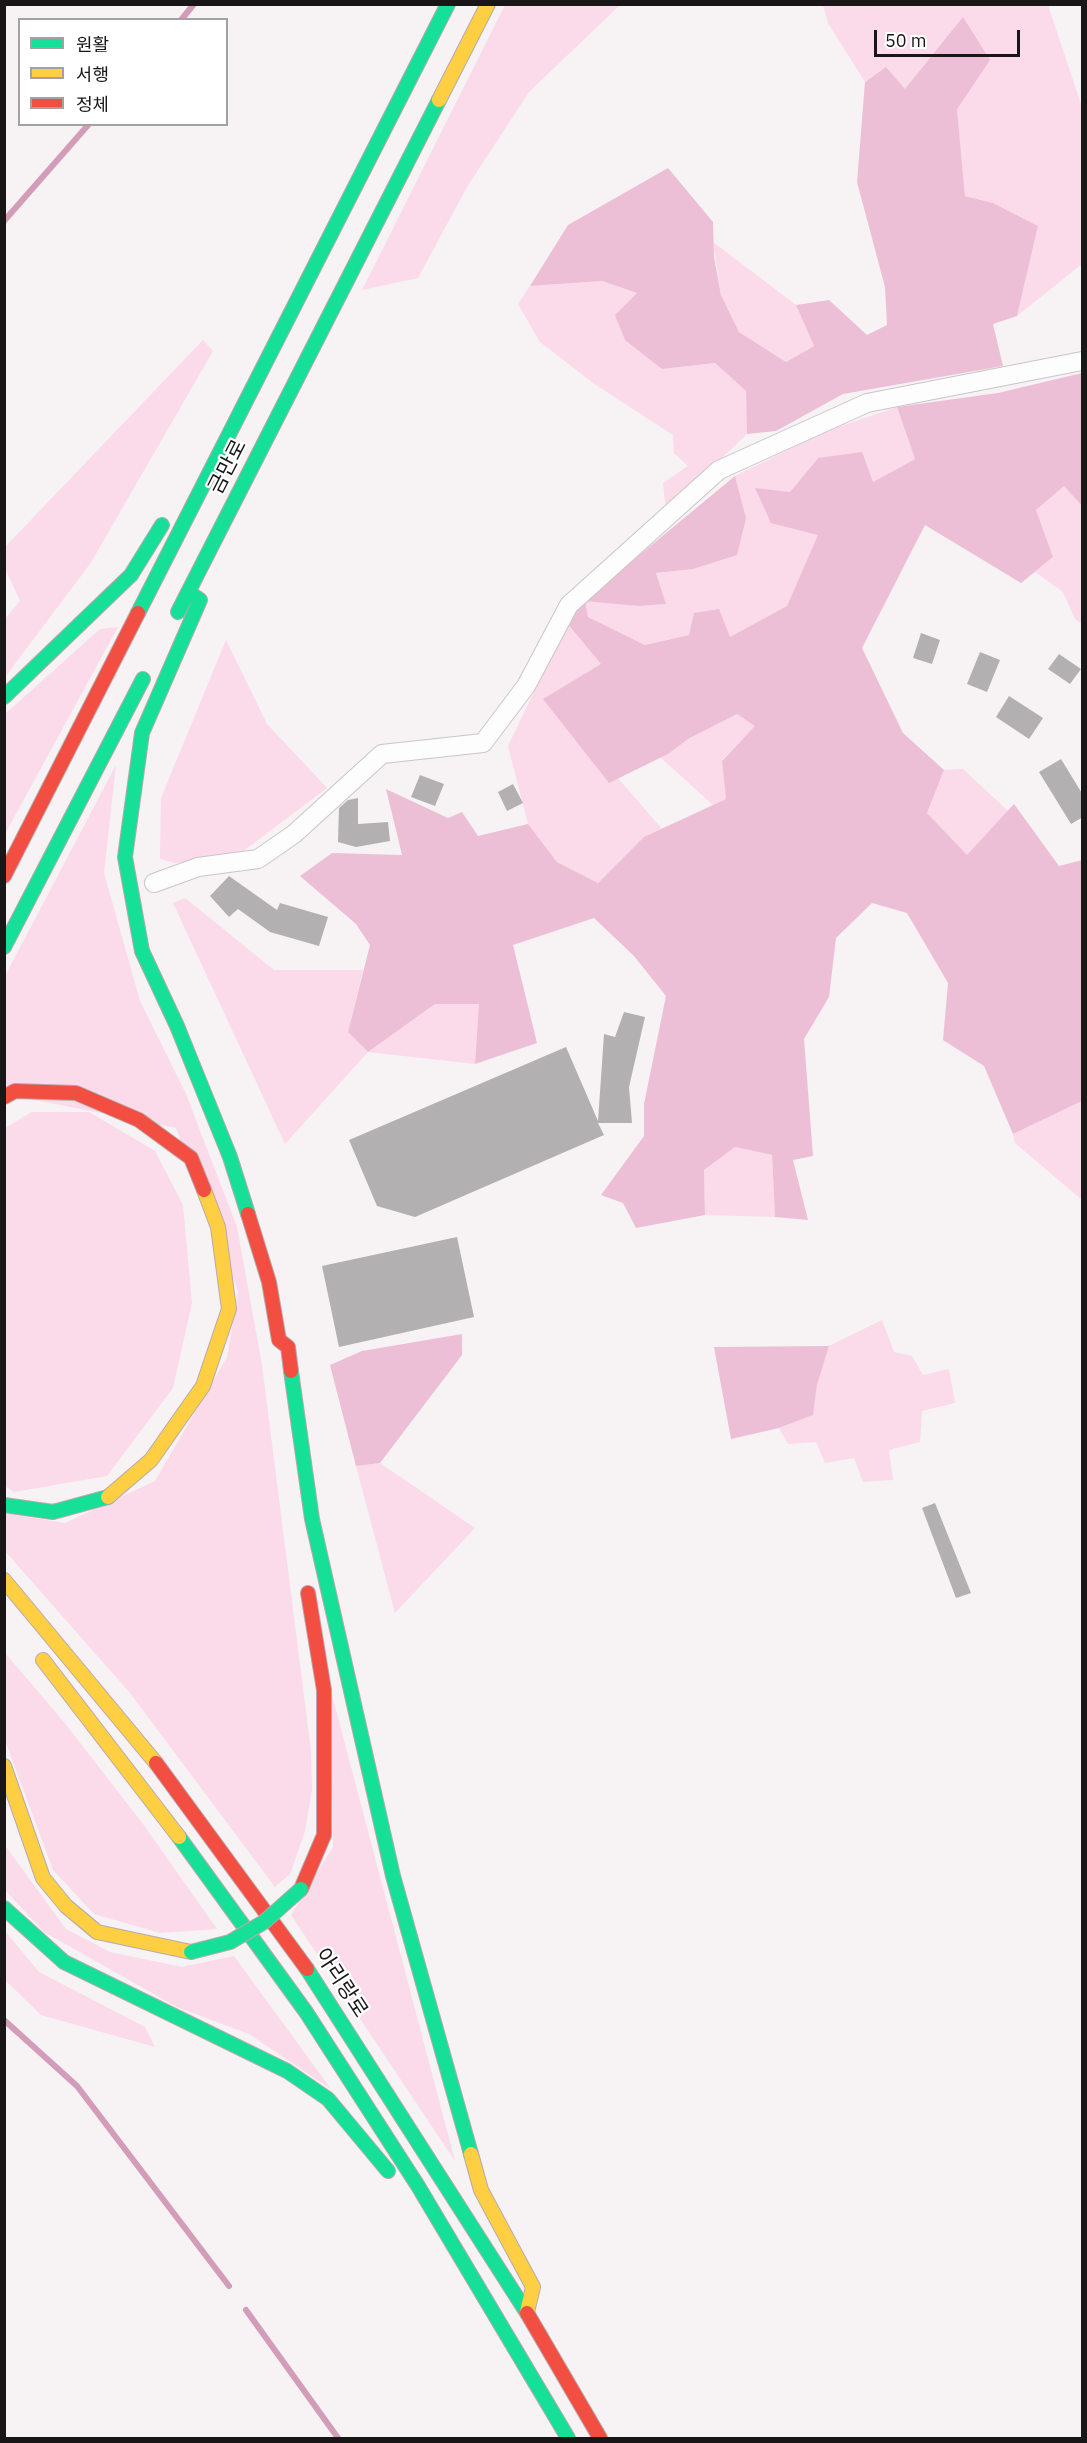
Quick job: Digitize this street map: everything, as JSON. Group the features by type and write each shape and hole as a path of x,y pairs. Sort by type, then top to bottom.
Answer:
{"highway":[{"name":"금만로","path":"4,876 448,4"},
{"name":"금만로","path":"172,623 488,4"},
{"path":"187,485 206,456 218,459"},
{"path":"4,697 131,575 168,515"},
{"path":"188,592 200,600 142,733 125,857 142,951 177,1026 230,1157 269,1282 279,1340 275,1351 287,1446"},
{"path":"4,947 151,665"},
{"path":"4,1097 15,1091 76,1093 139,1120 191,1158 218,1227 229,1309 202,1386 151,1460 104,1500 52,1512 4,1505"},
{"path":"279,1340 288,1347 312,1519 393,1876 481,2190 533,2287 527,2312"},
{"path":"4,1766 43,1878 66,1906 97,1932 146,1945 190,1952 230,1942 264,1922 301,1889 324,1834 324,1690 305,1575"},
{"name":"아리랑로","path":"4,1580 167,1776 300,1958 527,2312 600,2439"},
{"path":"33,1648 219,1888 306,2012 418,2187 518,2350 568,2439"},
{"path":"4,1908 64,1962 295,2077 328,2099 396,2181 418,2187"}],"street":[{"path":"154,883 198,867 258,859 294,834 382,754 483,743 526,686 569,605 718,470 867,403 1083,361"}],"shaded area":[{"path":"505,5 620,5 529,92 467,187 418,278 362,290"},
{"path":"823,5 1048,5 1082,107 1082,264 1017,316 1038,226 993,203 965,196 957,109 904,89 886,67 865,82 828,23"},
{"path":"963,17 990,60 957,109 965,196 993,203 1038,226 1017,316 993,324 1003,366 843,394 776,431 747,434 746,391 715,363 662,369 625,340 615,315 637,293 602,281 530,286 568,225 668,168 713,222 714,257 721,295 739,332 786,362 814,346 796,305 829,300 867,335 887,325 885,287 857,182 865,82 886,67 905,89"},
{"path":"713,242 796,305 814,346 786,362 739,332 721,295"},
{"path":"602,281 637,293 662,369 715,363 746,391 747,434 666,511 663,483 688,466 674,453 673,435 593,383 540,342 518,304 530,286"},
{"path":"203,340 213,351 90,564 5,677 5,619 20,601 5,568 5,547"},
{"path":"1082,373 1082,506 1064,486 1036,510 1053,557 1021,583 925,525 862,648 903,733 944,770 927,813 967,855 1014,804 1059,866 1082,860 1082,1101 1013,1134 984,1066 943,1040 948,983 907,913 872,903 836,938 829,997 804,1039 813,1156 793,1160 808,1220 775,1217 772,1155 735,1147 704,1170 705,1215 636,1228 623,1203 601,1195 644,1136 644,1104 666,996 634,956 594,918 513,945 537,1043 475,1064 479,1004 435,1004 368,1052 348,1032 370,945 356,924 300,876 332,853 402,855 386,789 448,818 462,812 478,836 528,824 557,862 598,883 644,837 726,799 722,761 755,726 737,714 688,739 668,754 609,783 543,699 601,664 567,623 585,600 735,476 746,518 737,555 693,569 656,573 666,604 638,606 585,601 588,617 645,645 689,635 694,613 719,609 730,637 787,606 818,535 771,523 755,488 790,492 818,458 862,452 873,482 915,459 897,407 998,393"},
{"path":"897,407 915,459 873,482 818,458 790,492 771,522 819,534 787,606 729,638 689,635 645,645 588,617 585,600 638,606 666,604 656,573 693,569 746,518 735,476 829,430"},
{"path":"1064,486 1082,506 1082,624 1075,619 1063,592 1035,572 1053,557 1036,510"},
{"path":"567,623 602,664 544,699 609,782 618,778 662,829 635,846 598,883 557,862 528,824 508,746"},
{"path":"118,627 5,834 5,714 100,629"},
{"path":"226,640 267,724 327,788 242,852 175,863 160,859 161,798"},
{"path":"737,714 756,726 722,760 726,799 713,805 660,757 688,739"},
{"path":"116,765 104,873 140,1001 186,1094 237,1227 262,1365 311,1751 312,1790 305,1831 290,1874 275,1887 130,1693 5,1551 4,1513 65,1523 155,1481 227,1357 238,1291 176,1128 5,1094 5,976"},
{"path":"963,769 1008,811 967,856 927,813 944,770"},
{"path":"185,898 274,970 363,970 348,1032 368,1052 285,1144 173,903"},
{"path":"435,1004 479,1004 475,1064 368,1052"},
{"path":"1082,1101 1082,1200 1015,1143 1013,1134"},
{"path":"32,1112 89,1112 155,1151 183,1205 192,1303 173,1388 107,1476 14,1492 5,1486 5,1128"},
{"path":"735,1147 772,1155 775,1217 705,1215 704,1170"},
{"path":"882,1320 894,1352 912,1356 923,1375 949,1369 955,1403 922,1411 920,1442 889,1450 893,1480 863,1482 854,1458 825,1463 816,1442 788,1444 779,1428 813,1415 817,1385 829,1346"},
{"path":"462,1334 462,1355 380,1463 356,1466 330,1365 362,1351"},
{"path":"829,1346 817,1385 813,1415 779,1428 731,1439 714,1347"},
{"path":"380,1463 475,1528 395,1613 356,1466"},
{"path":"5,1653 64,1722 143,1824 217,1929 160,1933 94,1914 53,1870 5,1740"},
{"path":"331,1691 455,2161 291,1915 333,1847"},
{"path":"4,1844 66,1929 110,1952 182,1967 234,1956 331,2089 249,2034 177,2007 44,1932 5,1890"},
{"path":"5,1931 39,1972 145,2027 155,2047 41,2015 5,1980"}],"building":[{"path":"921,633 940,640 932,664 913,658"},
{"path":"980,652 1000,660 987,692 967,684"},
{"path":"1059,654 1081,669 1070,684 1048,669"},
{"path":"1009,696 1043,718 1029,739 996,717"},
{"path":"1061,759 1083,795 1083,817 1071,824 1039,772"},
{"path":"420,775 444,784 435,806 411,797"},
{"path":"513,784 523,803 507,811 498,792"},
{"path":"358,798 358,824 388,822 390,841 356,847 338,842 339,808 348,800"},
{"path":"229,876 277,910 280,903 328,917 319,946 270,932 238,909 229,917 210,896"},
{"path":"624,1012 645,1017 629,1087 632,1123 598,1123 604,1135 415,1217 377,1206 349,1140 566,1047 598,1121 604,1034 615,1037"},
{"path":"457,1237 474,1317 339,1347 322,1266"},
{"path":"935,1503 971,1593 956,1598 922,1508"}],"waterway":[{"path":"183,18 194,4"},
{"path":"4,221 87,126"},
{"path":"4,2020 77,2086 229,2286"},
{"path":"246,2310 338,2438"}],"traffic: fast":[{"path":"138,613 448,4"},
{"path":"178,612 439,100"},
{"path":"4,697 131,575 162,525"},
{"path":"188,592 200,600 142,733 125,857 142,951 177,1026 230,1157 248,1214"},
{"path":"4,947 143,679"},
{"path":"291,1371 312,1519 393,1876 471,2154"},
{"path":"4,1505 53,1512 108,1497"},
{"path":"179,1837 306,2012 418,2186 568,2438"},
{"path":"191,1952 230,1942 264,1922 301,1889"},
{"path":"4,1908 64,1962 287,2071 328,2099 388,2171"},
{"path":"307,1969 527,2313"}],"traffic: slow":[{"path":"439,100 488,4"},
{"path":"108,1497 151,1460 203,1386 229,1309 218,1227 204,1190"},
{"path":"4,1580 156,1763"},
{"path":"43,1660 179,1837"},
{"path":"4,1766 43,1878 66,1906 97,1932 191,1952"},
{"path":"471,2154 481,2190 533,2287 527,2312"}],"traffic: jam":[{"path":"4,876 138,613"},
{"path":"4,1097 15,1091 76,1093 139,1120 191,1158 204,1190"},
{"path":"248,1214 269,1282 279,1340 288,1347 291,1371"},
{"path":"301,1889 324,1835 324,1690 308,1593"},
{"path":"156,1763 307,1969"},
{"path":"527,2313 600,2438"}]}
